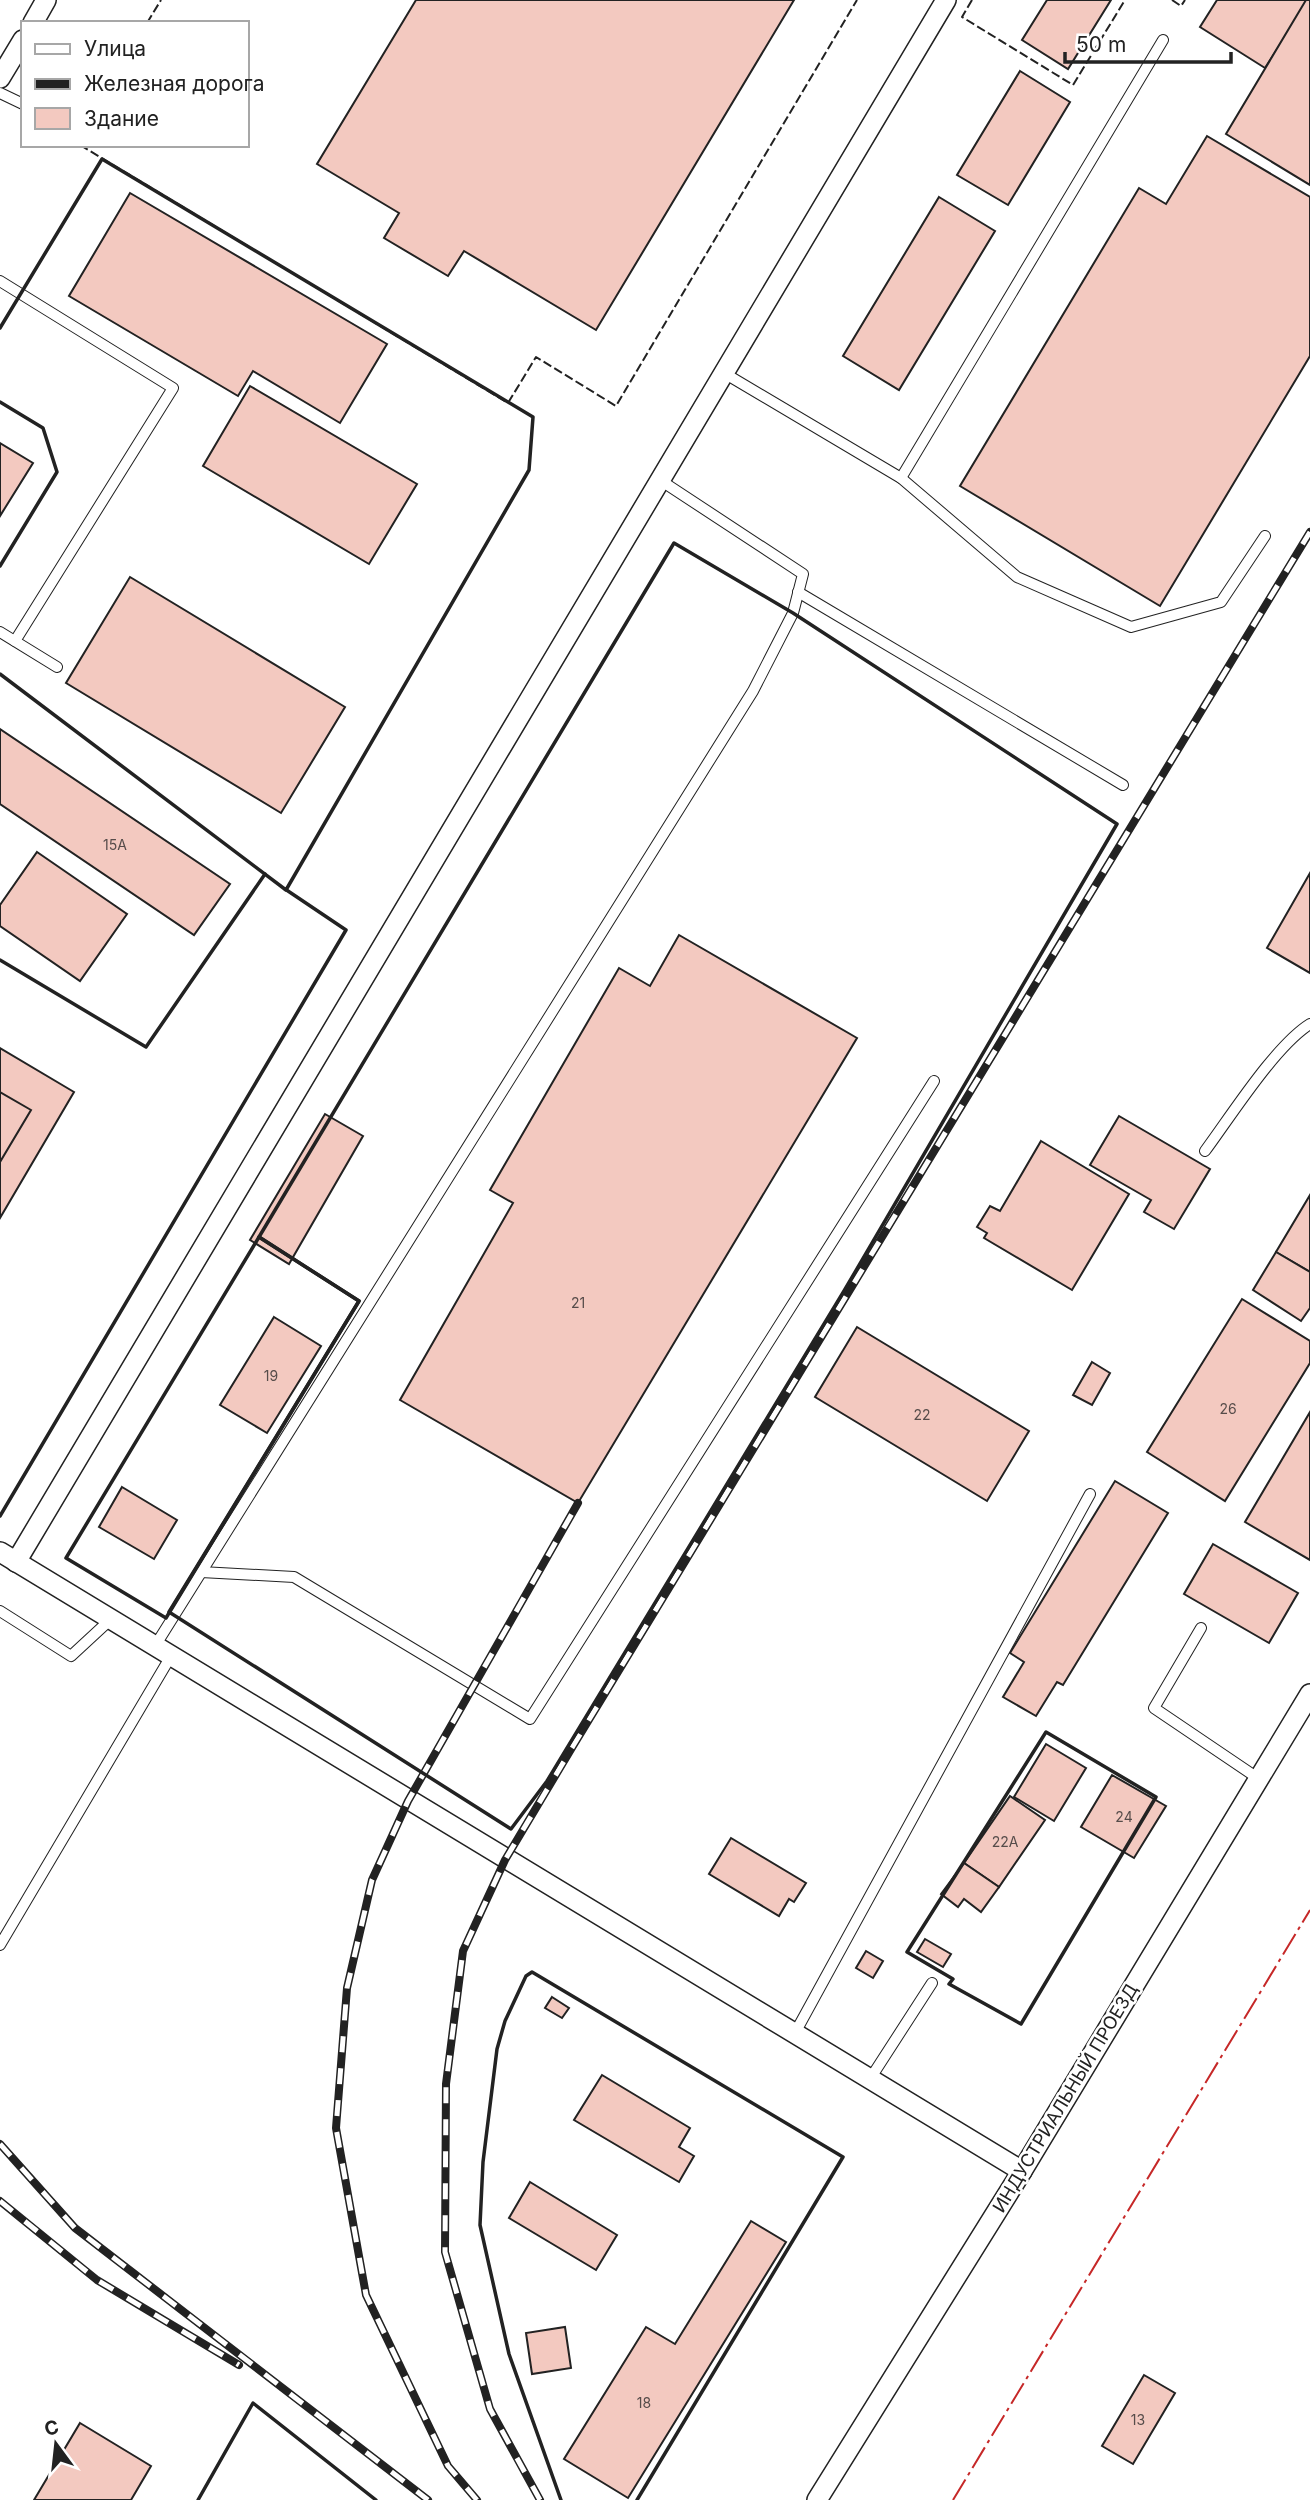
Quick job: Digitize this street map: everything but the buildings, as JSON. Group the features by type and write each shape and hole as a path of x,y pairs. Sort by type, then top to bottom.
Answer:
{"street":[{"path":"34,21 46,0"},
{"path":"946,0 660,480 8,1557 1022,2171"},
{"path":"0,78 21,43"},
{"name":"ИНДУСТРИАЛЬНЫЙ ПРОЕЗД","path":"817,2500 1022,2171 1310,1694"}],"lane":[{"path":"901,478 1163,40"},
{"path":"0,93 21,103"},
{"path":"0,281 173,388 15,641"},
{"path":"724,373 901,478 1017,577 1131,627 1221,602 1265,536"},
{"path":"0,1945 163,1651 201,1572 753,691 793,613 803,575 660,480"},
{"path":"798,592 1124,785"},
{"path":"0,632 57,667"},
{"path":"1205,1151 1280,1051 1300,1030 1310,1024"},
{"path":"201,1572 294,1577 530,1719 934,1082"},
{"path":"795,2034 1090,1494"},
{"path":"0,1611 71,1656 111,1619"},
{"path":"1201,1628 1154,1708 1259,1779"},
{"path":"870,2079 932,1983"}],"railway":[{"path":"540,2500 490,2409 445,2252 446,2084 463,1951 505,1860 573,1746 1310,532"},
{"path":"477,2500 448,2466 366,2295 336,2128 347,1988 372,1880 408,1801 578,1503"},
{"path":"0,2144 75,2228 428,2500"},
{"path":"0,2201 97,2280 239,2365"}],"fence":[{"path":"148,21 161,0"},
{"path":"83,147 508,403 536,357 616,406 857,0"},
{"path":"972,0 962,17 1073,85 1125,0"},
{"path":"1172,0 1181,6 1185,0"}],"wall":[{"path":"0,328 102,159 533,417 529,470 286,890 0,674"},
{"path":"0,402 43,428 57,472 0,566"},
{"path":"674,543 793,613 1117,824 844,1291 547,1781 511,1829 169,1612 359,1301 259,1237 674,543"},
{"path":"0,960 146,1047 265,874"},
{"path":"0,1516 346,930 285,889"},
{"path":"259,1237 359,1301 166,1618 66,1558 259,1237"},
{"path":"1046,1732 1156,1797 1021,2024 949,1984 953,1979 907,1952 1046,1732"},
{"path":"561,2500 509,2354 480,2225 483,2162 497,2049 505,2021 526,1976 532,1972 843,2157 637,2500"},
{"path":"198,2500 253,2403 376,2500"}],"power":[{"path":"953,2500 1310,1910"}]}
